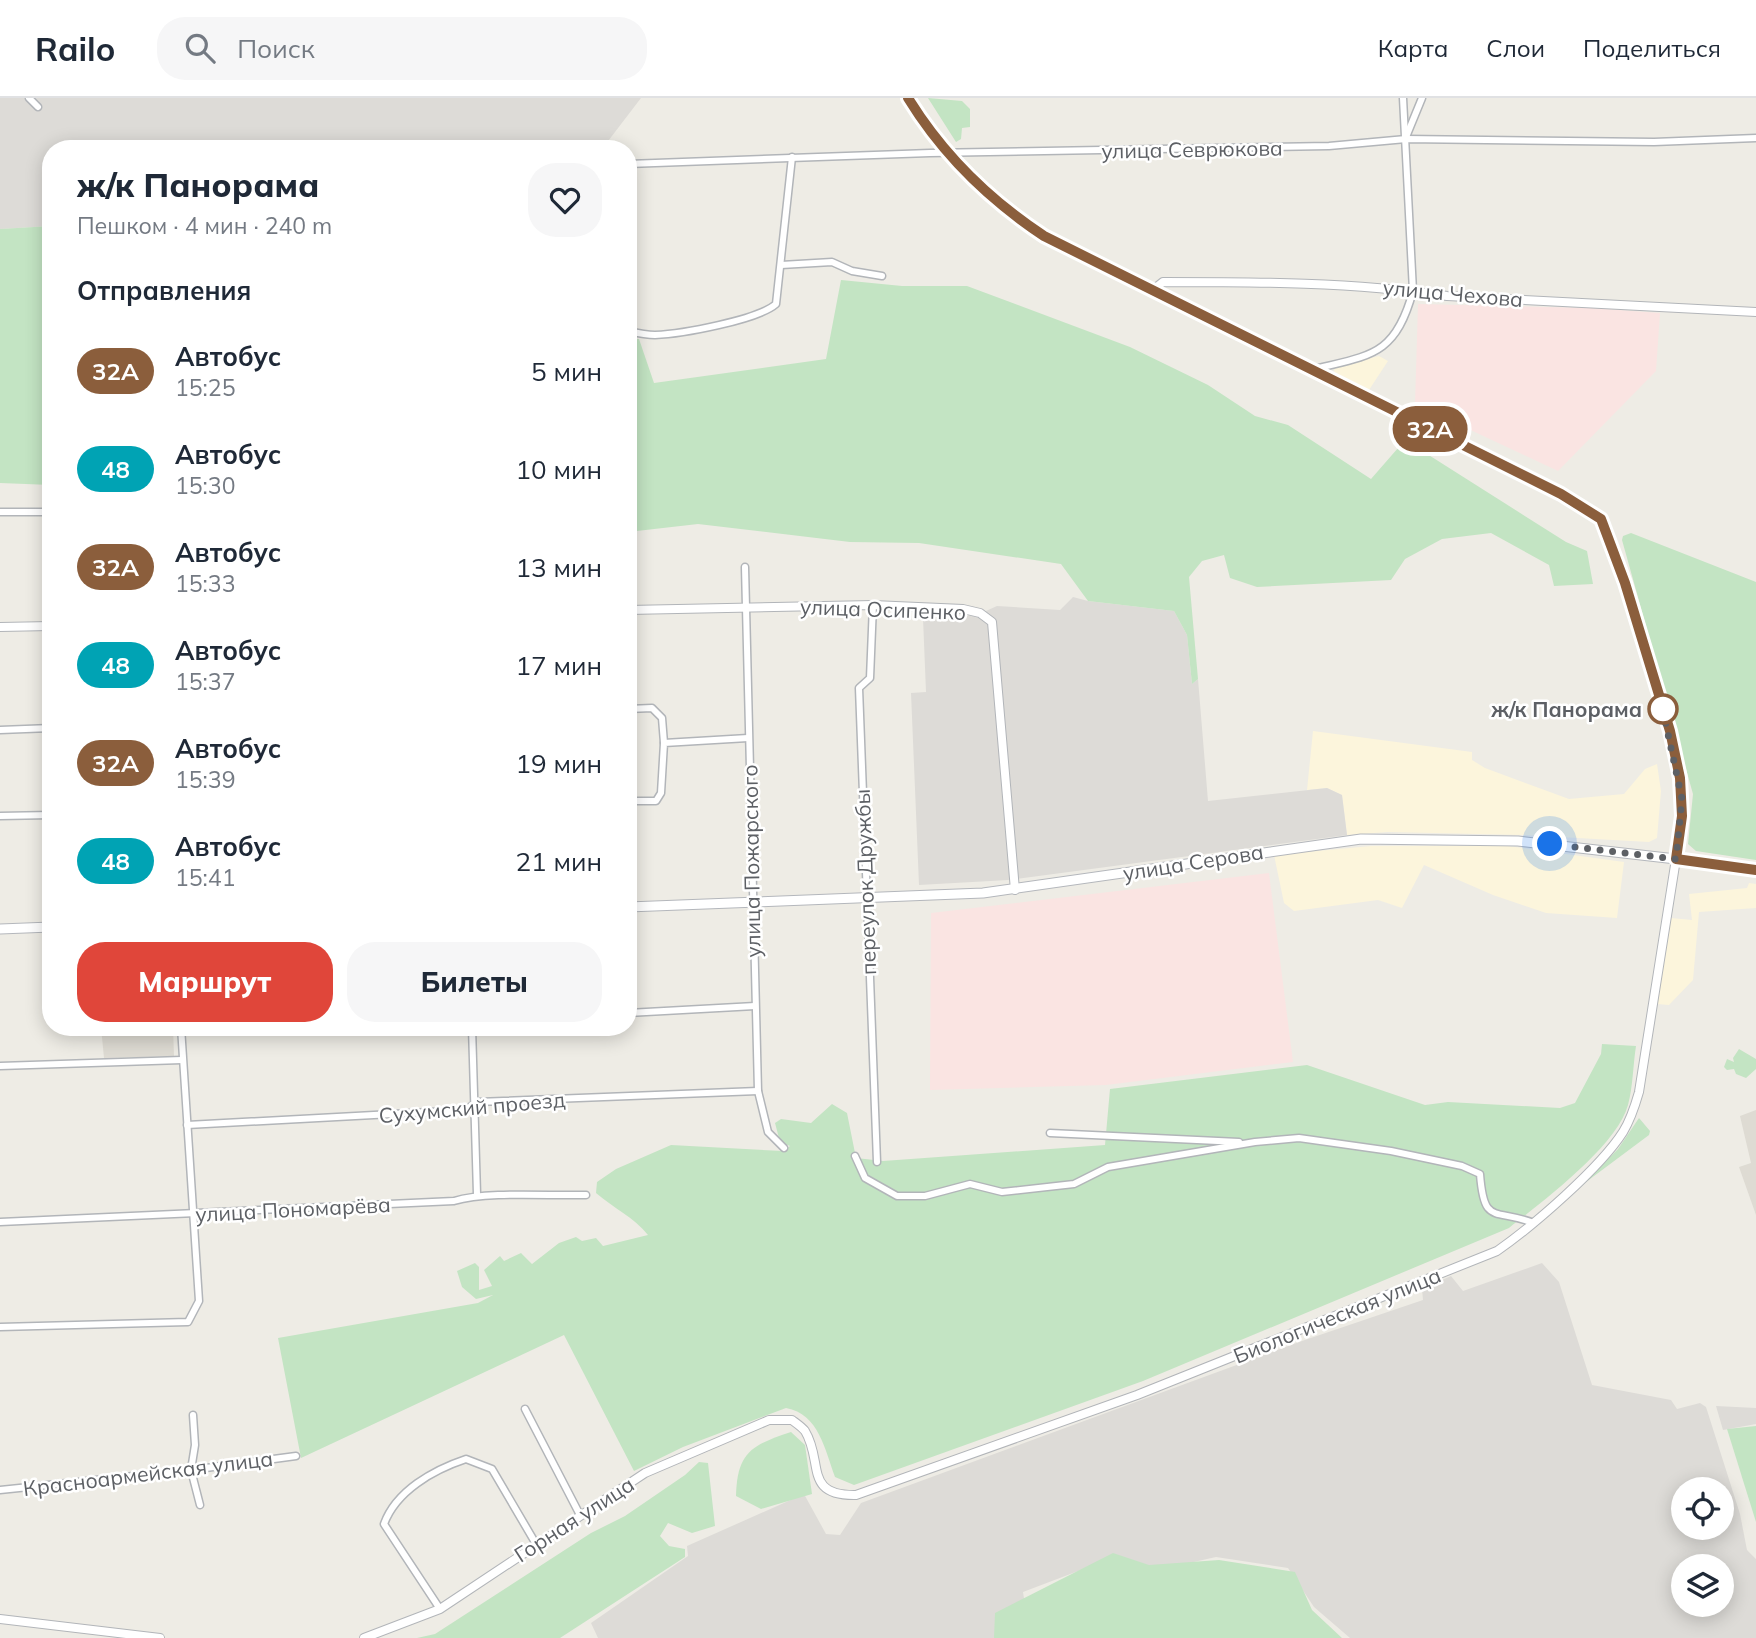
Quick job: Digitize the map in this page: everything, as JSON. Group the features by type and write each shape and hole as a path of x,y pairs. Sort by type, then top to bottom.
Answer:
{"main road":[{"path":"908,98 946,153 1019,219 1074,253 1561,494 1601,519 1619,562 1670,731 1682,799 1676,859"},
{"name":"улица Серова","path":"637,907 866,899 1015,890 1361,839 1518,841 1676,859"},
{"path":"0,929 42,927"}],"street":[{"path":"29,98 38,107"},
{"path":"1310,370 1376,353 1393,337 1407,314 1413,291 1403,98"},
{"path":"1406,139 1422,98"},
{"name":"улица Севрюкова","path":"637,164 946,153 1329,146 1406,139 1654,142 1756,138"},
{"path":"637,332 655,335 720,323 769,310 776,304 792,157"},
{"path":"782,265 832,262 852,271 882,276"},
{"name":"улица Чехова","path":"1153,290 1163,282 1288,282 1447,296 1756,312"},
{"path":"0,512 42,512"},
{"name":"улица Пожарского","path":"745,567 751,903 758,1091 768,1132 784,1148"},
{"name":"улица Осипенко","path":"637,610 873,605 963,609 980,613 992,622 1015,890"},
{"name":"переулок Дружбы","path":"873,605 870,678 859,688 877,1163"},
{"path":"0,627 42,626"},
{"path":"637,709 652,708 662,718 664,743 661,793 656,801 637,802"},
{"path":"0,730 42,728"},
{"path":"664,743 748,738"},
{"path":"0,816 42,815"},
{"name":"улица Серова","path":"1676,859 1756,870"},
{"name":"Биологическая улица","path":"792,1420 804,1431 816,1473 824,1489 836,1496 856,1495 1137,1395 1497,1251 1534,1223 1610,1149 1632,1114 1639,1092 1676,859"},
{"path":"637,1013 755,1006"},
{"path":"0,1327 188,1322 199,1301 181,1036"},
{"path":"473,1036 477,1102 477,1194"},
{"path":"0,1066 182,1060"},
{"name":"Сухумский проезд","path":"187,1125 466,1110 477,1102 758,1091"},
{"path":"1050,1133 1255,1142"},
{"path":"855,1156 865,1178 880,1188 897,1196 925,1196 970,1184 1002,1192 1074,1184 1108,1167 1255,1142 1300,1138 1349,1143 1462,1166 1480,1174 1481,1196 1487,1209 1496,1215 1515,1216 1534,1223"},
{"name":"улица Пономарёва","path":"0,1222 454,1201 477,1194 494,1198 586,1195"},
{"path":"525,1409 580,1516"},
{"path":"192,1415 195,1445 191,1471 200,1505"},
{"name":"Горная улица","path":"364,1638 440,1609 645,1473 769,1420 792,1420"},
{"name":"Красноармейская улица","path":"0,1490 191,1471 296,1456"},
{"path":"440,1609 384,1524 391,1506 418,1483 466,1458 487,1466 492,1469 536,1544"},
{"path":"0,1619 160,1638"}],"shaded area":[{"path":"0,98 641,98 609,140 42,140 42,227 0,229"},
{"path":"1418,304 1591,308 1660,313 1656,371 1558,471 1415,404"},
{"path":"1379,356 1388,361 1369,390 1334,372 1335,367"},
{"path":"1073,597 1174,611 1187,635 1192,684 1198,679 1208,801 1327,788 1342,795 1347,835 1008,880 919,885 911,693 926,692 923,618 977,615 997,606 1060,610"},
{"path":"1313,731 1472,752 1472,760 1485,768 1569,799 1624,794 1645,769 1657,764 1661,791 1657,838 1649,842 1522,835 1388,832 1347,835 1342,795 1327,788 1307,790"},
{"path":"1371,846 1508,846 1624,862 1617,918 1546,913 1493,895 1424,865 1402,908 1378,900 1294,911 1284,903 1274,855"},
{"path":"1269,873 1293,1062 1106,1085 930,1090 931,913"},
{"path":"1749,883 1756,884 1756,908 1699,912 1693,980 1669,1005 1657,1004 1671,918 1692,920 1689,894 1747,888"},
{"path":"102,1036 173,1036 174,1056 104,1058"},
{"path":"1756,1110 1756,1215 1739,1167 1751,1163 1740,1116"},
{"path":"1542,1263 1559,1282 1592,1385 1671,1400 1677,1409 1700,1403 1706,1407 1728,1477 1671,1477 1671,1540 1734,1540 1734,1495 1747,1550 1756,1559 1756,1638 1350,1638 1314,1607 1288,1568 1216,1557 1149,1572 1115,1557 1023,1592 1030,1638 598,1638 591,1623 688,1556 687,1546 804,1494 826,1534 840,1535 861,1503 1302,1341 1423,1300 1422,1289 1451,1276 1463,1291"},
{"path":"1716,1406 1756,1408 1756,1424 1723,1430"}],"green space":[{"path":"928,98 962,101 970,109 970,127 962,128 961,139 956,142"},
{"path":"42,227 42,485 0,483 0,229"},
{"path":"841,280 902,286 967,286 1130,347 1208,385 1255,416 1288,425 1371,479 1405,440 1566,542 1587,551 1593,584 1554,586 1549,565 1491,533 1442,539 1405,559 1391,580 1257,587 1230,578 1224,555 1202,561 1189,577 1198,679 1192,684 1187,635 1174,611 1088,601 1061,564 919,543 850,542 698,524 637,531 637,339 654,383 826,359"},
{"path":"1631,533 1756,582 1756,860 1696,851 1688,844 1693,794 1622,540 1623,536"},
{"path":"1602,1044 1636,1046 1630,1098 1621,1121 1610,1138 1577,1172 1509,1228 1143,1381 854,1485 835,1477 824,1445 813,1425 797,1412 786,1408 683,1447 634,1471 564,1335 301,1458 278,1338 478,1303 493,1295 476,1299 462,1287 457,1271 475,1263 479,1267 479,1290 492,1286 484,1270 500,1256 504,1261 521,1253 532,1264 559,1243 576,1237 582,1241 596,1238 603,1246 648,1235 596,1193 597,1182 616,1169 671,1145 783,1151 790,1146 780,1142 775,1123 781,1119 811,1123 832,1104 847,1113 856,1158 883,1161 1105,1145 1110,1089 1307,1065 1425,1105 1448,1102 1560,1108 1575,1103 1601,1054"},
{"path":"1739,1049 1756,1059 1756,1069 1746,1078 1736,1074 1734,1069 1727,1070 1724,1067 1727,1059 1734,1062 1733,1058"},
{"path":"1639,1118 1650,1131 1649,1135 1582,1185 1618,1149"},
{"path":"1756,1426 1756,1522 1727,1429"},
{"path":"791,1432 805,1445 812,1494 761,1509 736,1496 740,1469 749,1452 766,1441"},
{"path":"699,1462 708,1463 715,1526 692,1533 668,1523 660,1536 669,1546 685,1549 685,1557 560,1638 417,1638 435,1634 591,1533 625,1516 685,1475"},
{"path":"1113,1553 1149,1565 1219,1560 1295,1572 1312,1610 1342,1638 994,1638 995,1613"}],"bus line":[{"name":"32A","path":"908,98 928,130 966,174 1019,219 1044,236 1561,494 1601,519 1619,562 1670,731 1682,799 1676,859 1756,870"}],"place":[{"name":"ж/к Панорама","path":"1663,709"}],"route":[{"path":"1550,844 1676,859 1682,799 1670,731 1662,706 1663,709"}]}
